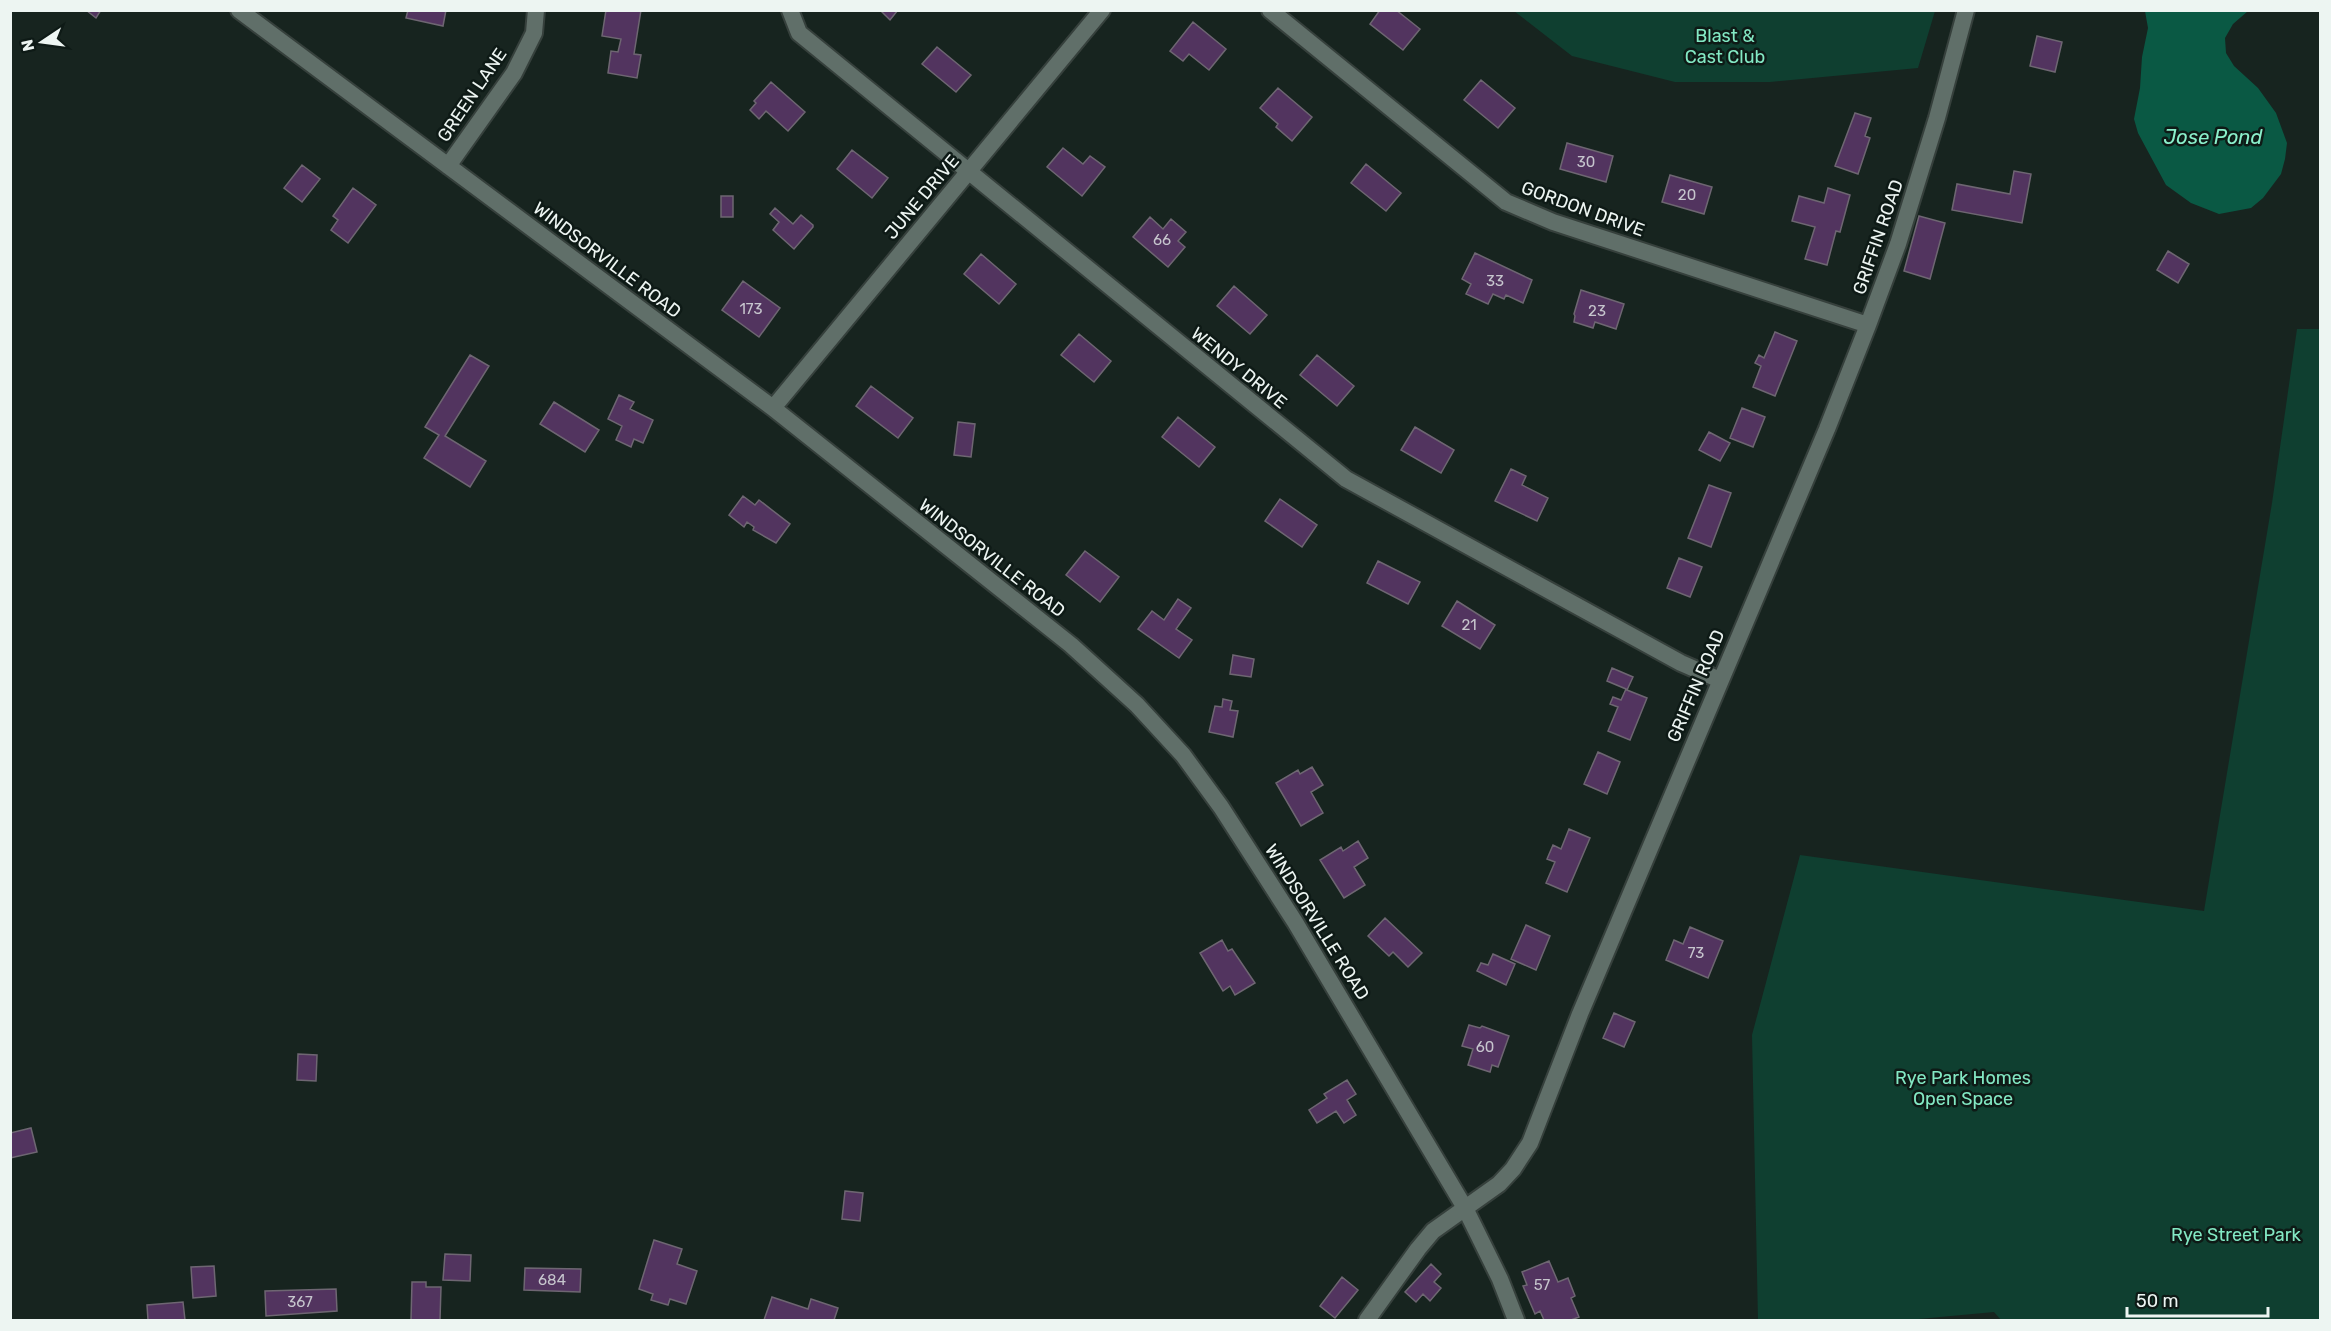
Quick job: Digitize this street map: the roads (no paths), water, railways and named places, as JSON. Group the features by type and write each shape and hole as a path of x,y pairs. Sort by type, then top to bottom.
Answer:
{"street":[{"name":"WINDSORVILLE ROAD","path":"239,10 773,408 1071,645 1137,705 1183,755 1221,807 1295,922 1465,1208 1500,1279 1516,1320"},
{"name":"GREEN LANE","path":"448,166 514,74 534,33 536,10"},
{"name":"WENDY DRIVE","path":"790,10 799,33 1346,479 1681,663 1720,680"},
{"name":"JUNE DRIVE","path":"773,408 1102,10"},
{"name":"GORDON DRIVE","path":"1270,10 1506,202 1553,222 1868,325"},
{"name":"GRIFFIN ROAD","path":"1367,1320 1433,1231 1499,1184 1513,1169 1530,1143 1580,1014 1827,429 1868,325 1898,244 1937,118 1966,10"}],"water":[{"name":"Jose Pond","path":"2145,11 2248,11 2233,24 2225,38 2226,53 2234,66 2258,88 2276,113 2287,143 2281,174 2263,198 2251,208 2219,214 2191,203 2166,185 2138,133 2134,119 2148,28"}],"park label":[{"name":"Blast & Cast Club","path":"1725,46"},
{"name":"Rye Park Homes Open Space","path":"1963,1088"},
{"name":"Rye Street Park","path":"2236,1235"}]}
